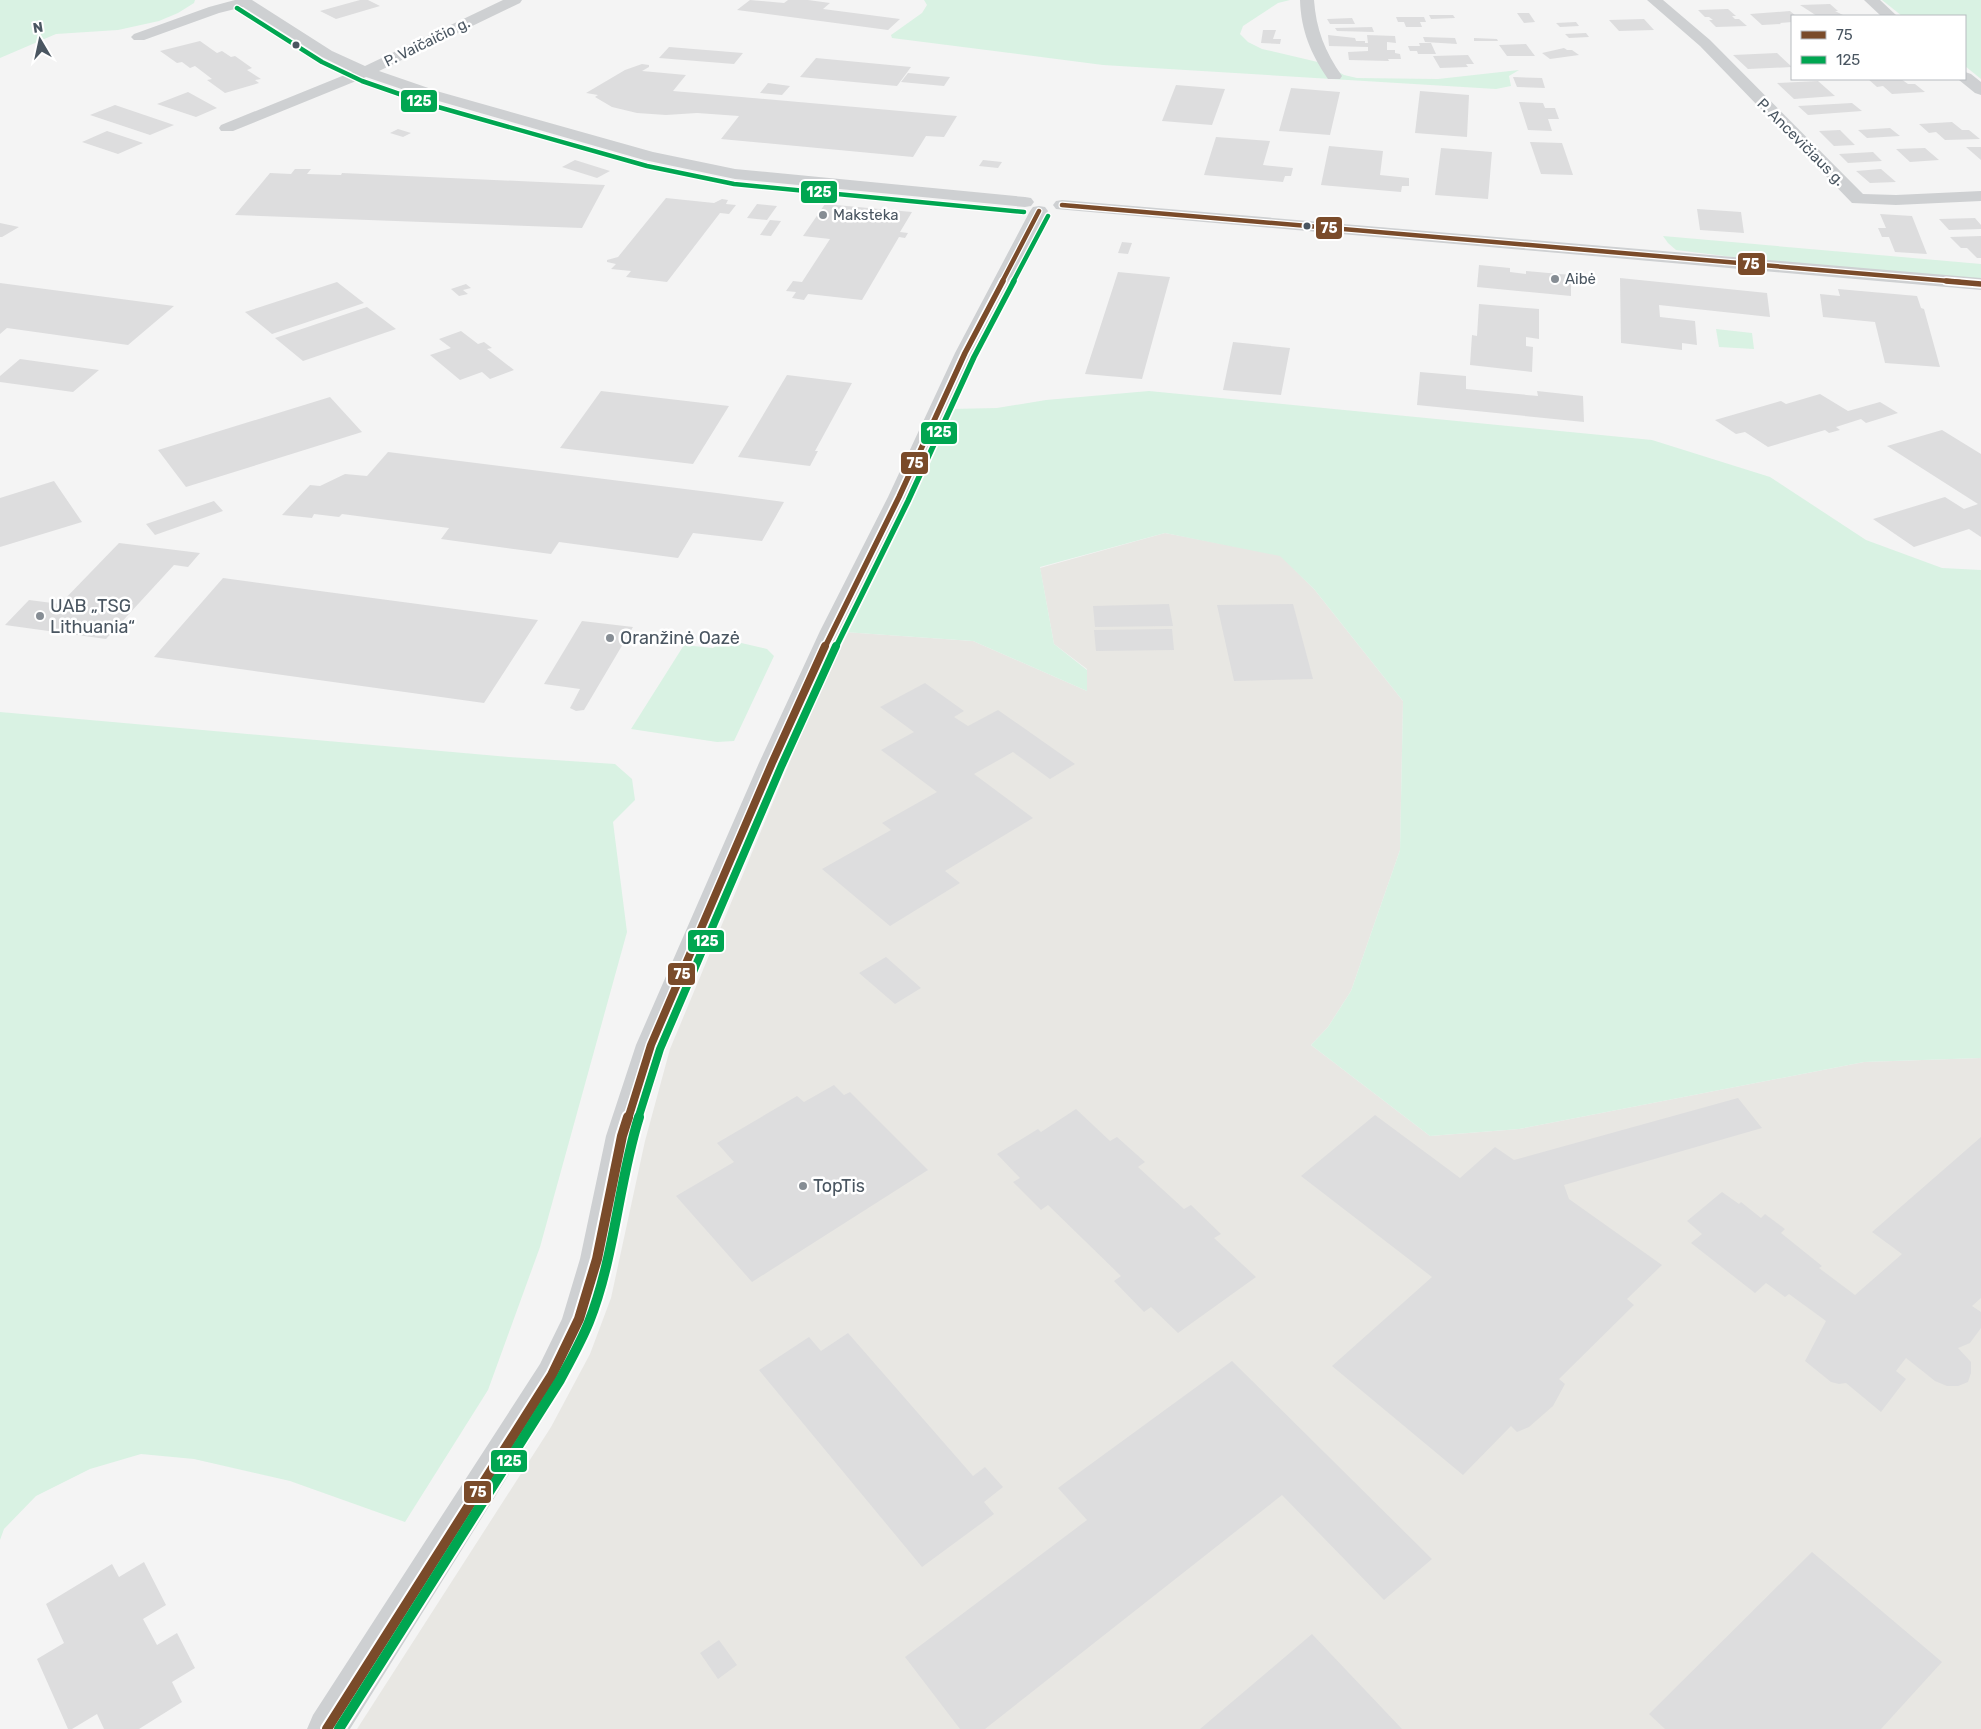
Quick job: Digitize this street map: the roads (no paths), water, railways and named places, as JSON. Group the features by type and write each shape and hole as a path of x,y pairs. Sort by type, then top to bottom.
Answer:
{"street":[{"name":"P. Vaičaičio g.","path":"227,128 365,72 515,0"},
{"path":"1307,0 1308,21 1323,60 1334,76"},
{"name":"P. Ancevičiaus g.","path":"1654,0 1705,42 1858,199 1896,200 1981,196"},
{"path":"1871,0 1889,15"},
{"path":"139,37 243,1 327,54 365,72 420,91 530,123 707,169 768,178 1042,206 1981,284"},
{"path":"1966,78 1981,90"},
{"path":"327,1729 552,1375 579,1319 597,1259 622,1136 652,1045 669,1004 772,763 832,631 899,497 965,353 1042,206"}],"place":[{"name":"Maksteka","path":"823,215"},
{"name":"Aibė","path":"1555,279"},
{"name":"UAB „TSG Lithuania“","path":"40,616"},
{"name":"Oranžinė Oazė","path":"610,638"},
{"name":"TopTis","path":"803,1186"}]}
